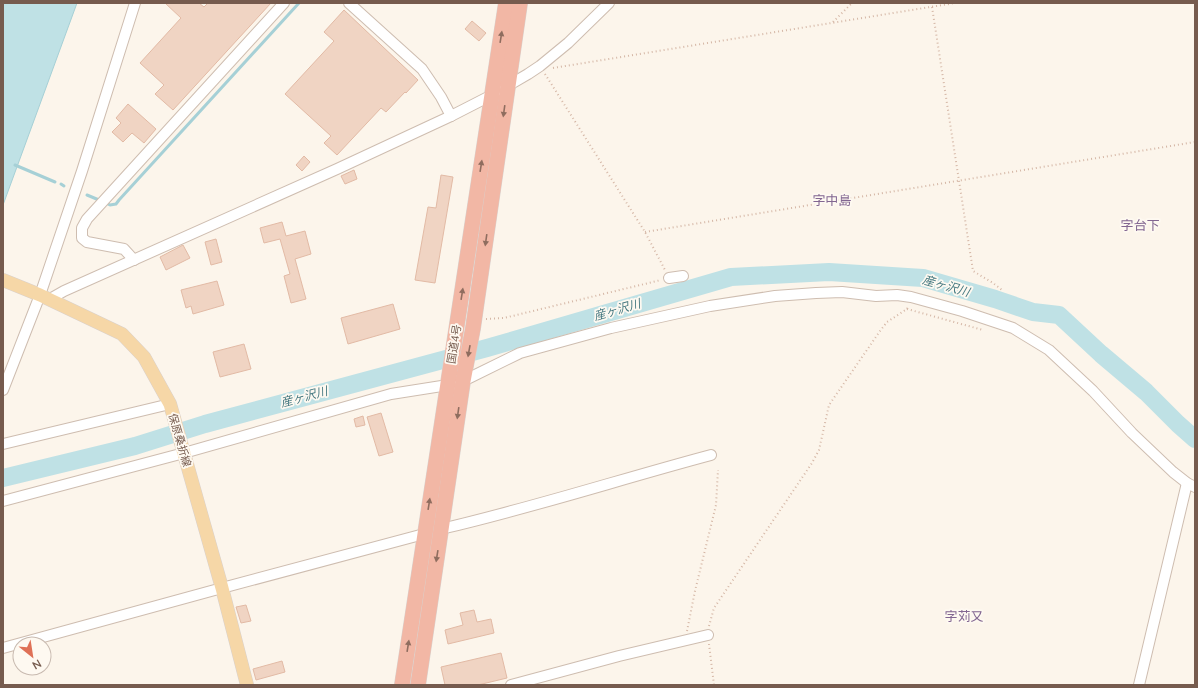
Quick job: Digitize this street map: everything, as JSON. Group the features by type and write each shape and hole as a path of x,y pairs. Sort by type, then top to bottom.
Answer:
{"highway":[{"name":"国道4号","path":"418,685 441,529 456,379 456,333 506,3"},
{"name":"国道4号","path":"402,685 424,534 456,379 474,324 520,3"}],"main road":[{"name":"保原桑折線","path":"3,280 42,296 122,334 144,357 170,404 248,685"}],"street":[{"path":"3,390 42,296 135,3"},
{"path":"134,260 124,248 86,242 82,238 82,228 87,219 284,3"},
{"path":"349,3 422,69 441,97 451,116"},
{"path":"42,296 64,291 134,260 451,116 492,95 540,66 568,43 610,3"},
{"path":"669,278 683,276"},
{"path":"3,501 391,394 456,379 520,353 611,328 710,306 775,296 842,292 876,296 897,295 911,297 962,311 1013,328 1049,350 1093,391 1173,472 1191,485 1139,685"},
{"path":"3,444 170,404"},
{"path":"441,529 579,493 711,455"},
{"path":"3,648 424,534"},
{"path":"511,685 619,656 708,635"}],"path":[{"path":"833,23 852,3"},
{"path":"540,66 553,68 955,3"},
{"path":"932,7 973,271 1002,290"},
{"path":"474,324 669,278 645,232 540,66"},
{"path":"645,232 1195,142"},
{"path":"714,685 708,635 710,620 714,608 812,463 819,450 828,405 880,330 887,322 907,309 911,297"},
{"path":"907,309 990,332"},
{"path":"686,640 695,591 716,505 718,470"}],"water":[{"path":"3,3 77,3 3,205"}],"building":[{"path":"165,3 199,3 204,7 208,3 271,3 173,110 155,94 164,85 140,63 181,18"},
{"path":"344,10 418,80 386,112 381,108 337,155 324,143 331,136 285,94 334,41 324,32"},
{"path":"472,21 486,33 479,41 465,29"},
{"path":"128,104 156,129 144,143 132,133 123,142 112,132 121,123 116,118"},
{"path":"304,156 310,162 302,171 296,165"},
{"path":"354,170 357,179 345,184 341,176"},
{"path":"441,175 453,177 435,283 415,280 428,207 436,208"},
{"path":"282,222 286,236 305,231 311,254 295,259 306,299 291,303 284,276 290,274 280,239 264,243 260,228"},
{"path":"216,239 222,262 211,265 205,242"},
{"path":"183,245 190,258 166,270 160,257"},
{"path":"217,281 224,305 193,314 191,306 186,308 181,290"},
{"path":"393,304 400,329 348,344 341,318"},
{"path":"244,344 251,369 220,377 213,352"},
{"path":"381,413 393,452 379,456 367,417"},
{"path":"363,416 365,425 356,427 354,419"},
{"path":"246,605 251,621 241,623 236,607"},
{"path":"474,610 477,622 491,619 494,633 448,644 445,630 463,625 460,613"},
{"path":"501,653 507,678 478,685 445,685 441,667"},
{"path":"282,661 285,672 256,680 253,669"}],"waterway":[{"path":"108,204 116,204 299,3"},
{"path":"15,165 55,182"},
{"path":"87,195 99,200"},
{"name":"産ヶ沢川","path":"3,478 135,446 205,424 487,348 731,277 829,272 923,278 1033,312 1059,315 1101,354 1146,392 1195,439"}],"district":[{"name":"字中島","path":"832,200"},
{"name":"字台下","path":"1140,225"},
{"name":"字苅又","path":"964,616"}]}
